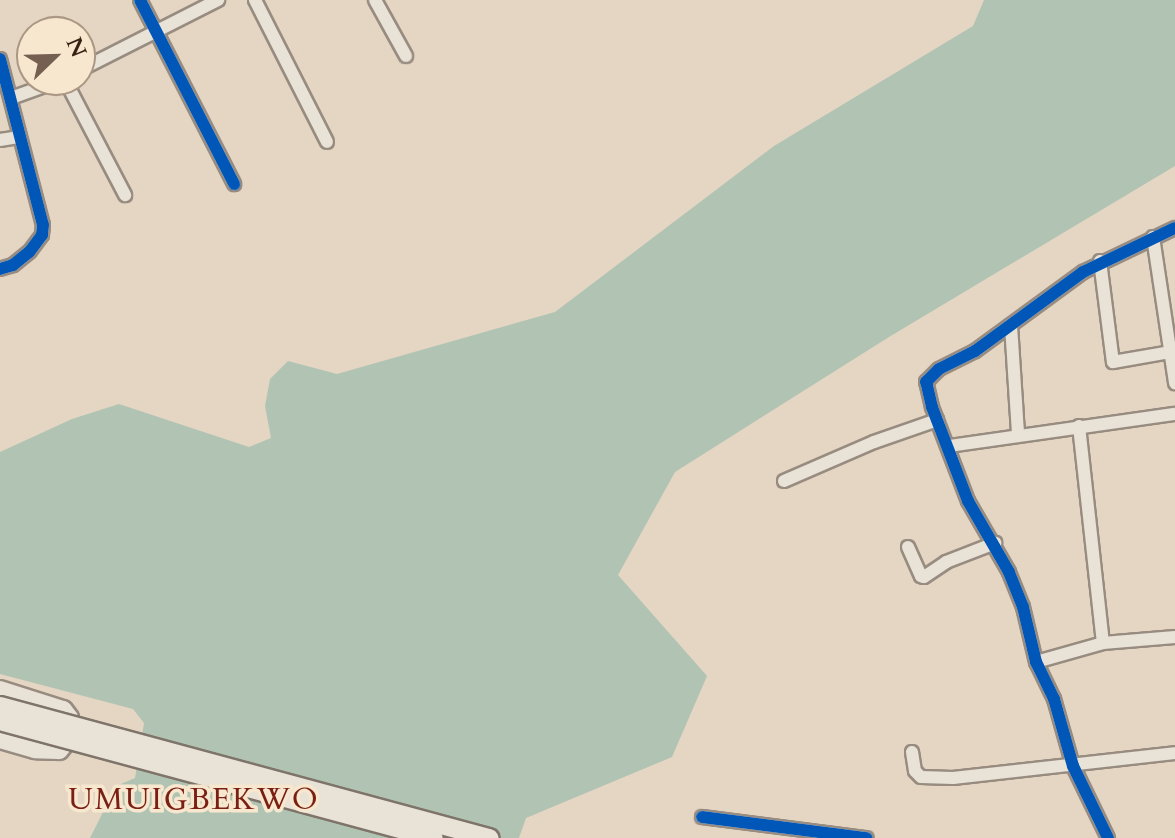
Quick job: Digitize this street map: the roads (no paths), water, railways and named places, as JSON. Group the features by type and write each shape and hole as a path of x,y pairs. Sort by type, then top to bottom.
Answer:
{"main road":[{"path":"0,690 63,710 69,718 64,744 59,750 35,749 0,739"},
{"path":"0,706 489,838"},
{"path":"0,721 433,838"}],"street":[{"path":"140,0 153,31 234,184"},
{"path":"96,61 218,0"},
{"path":"255,0 327,142"},
{"path":"375,0 406,56"},
{"path":"0,59 39,200 42,235 20,260 0,269"},
{"path":"11,98 17,96"},
{"path":"72,96 125,195"},
{"path":"0,140 20,137"},
{"path":"1108,838 1073,766 1054,699 1036,662 1023,607 995,543 968,501 927,390 929,376 975,351 1100,261 1175,228"},
{"path":"1153,237 1175,383"},
{"path":"1100,261 1113,362 1171,352"},
{"path":"1011,325 1018,434"},
{"path":"949,446 1175,414"},
{"path":"784,481 874,442 937,420"},
{"path":"1079,426 1103,643"},
{"path":"908,547 924,577 946,562 995,543"},
{"path":"1036,662 1103,643 1175,637"},
{"path":"912,752 915,771 921,777 953,778 1175,753"},
{"path":"702,817 867,838"}],"district":[{"name":"UMUIGBEKWO","path":"194,800"}]}
